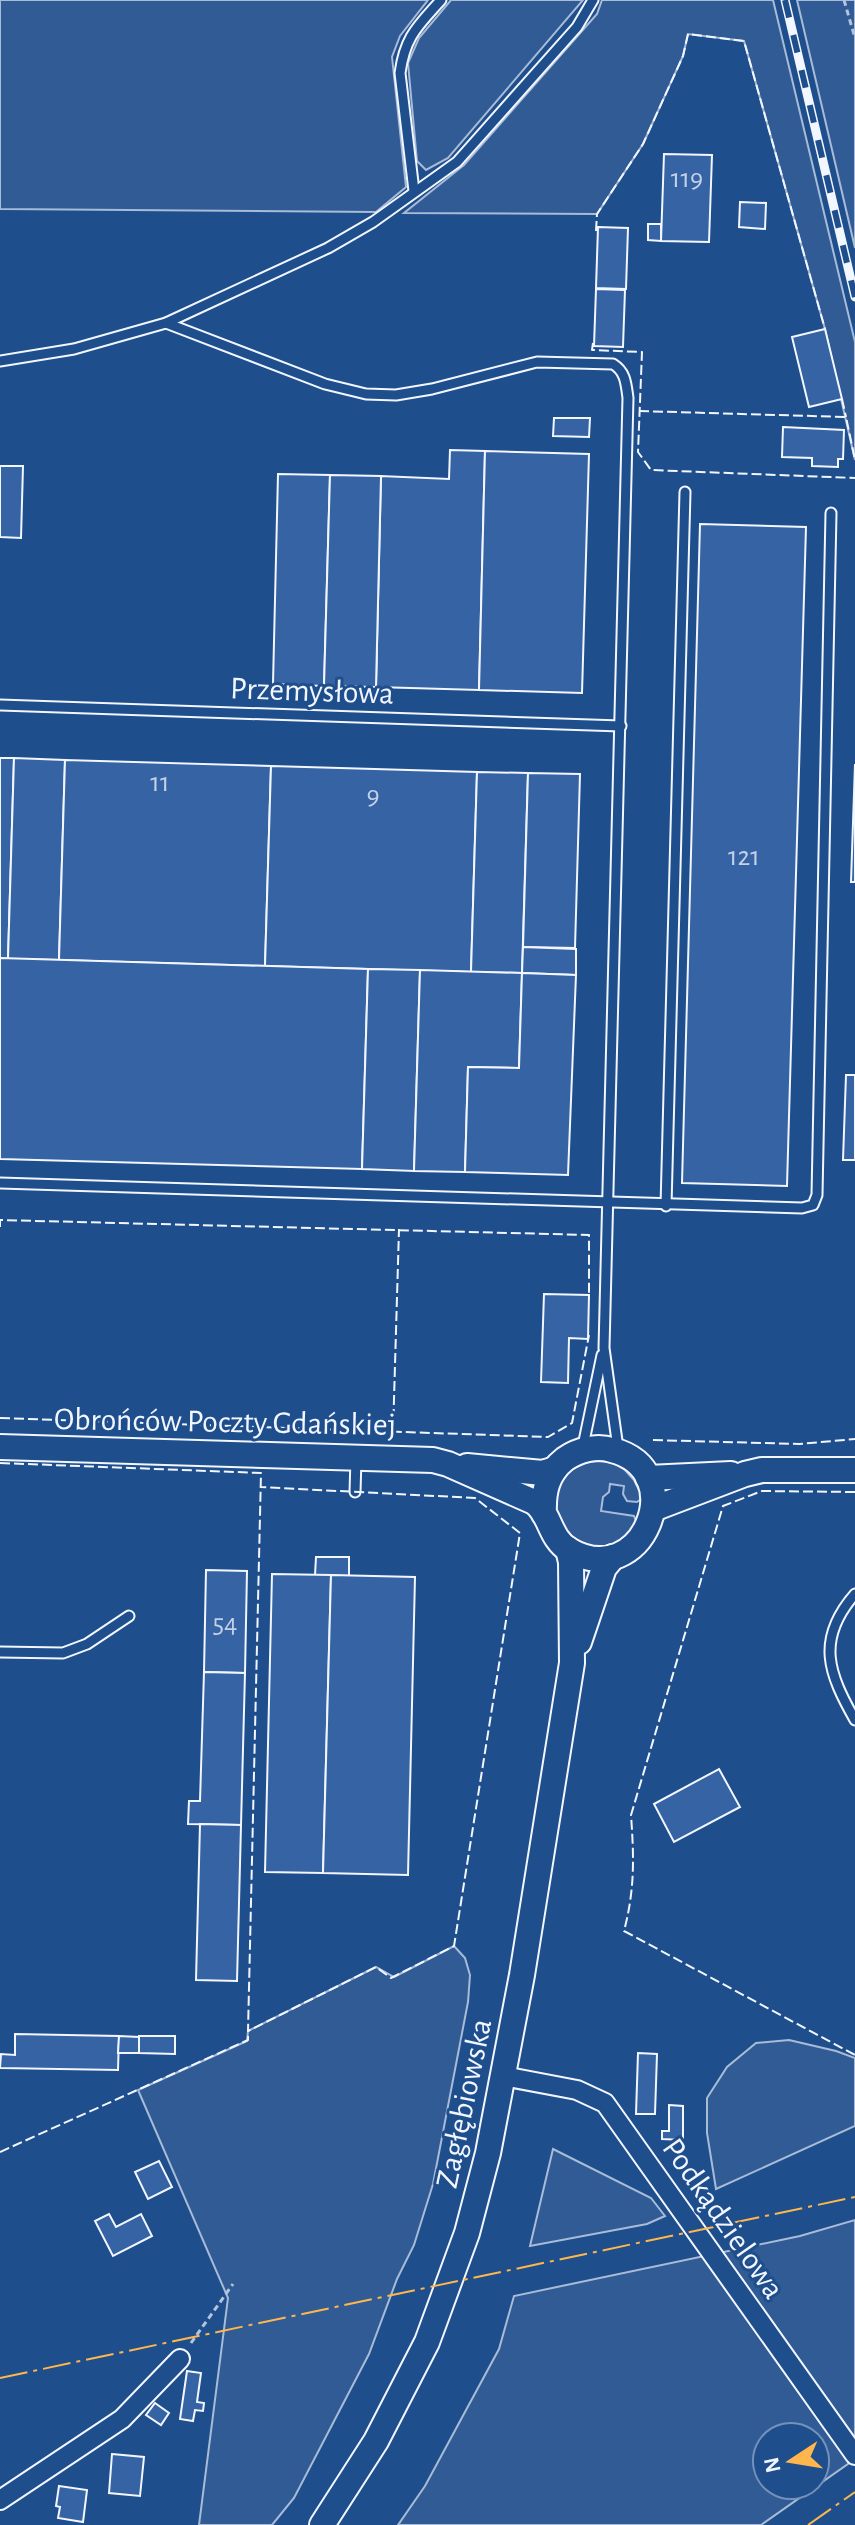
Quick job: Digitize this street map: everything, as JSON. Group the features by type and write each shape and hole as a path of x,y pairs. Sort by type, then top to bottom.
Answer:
{"main road":[{"name":"Obrońców Poczty Gdańskiej","path":"0,1447 415,1458 543,1473 555,1469"},
{"path":"607,1448 622,1454 637,1464 648,1478 652,1490 653,1509 645,1534 625,1552 613,1557 586,1557 568,1549 550,1529 544,1514 544,1493 555,1469 577,1452 607,1448"},
{"name":"Obrońców Poczty Gdańskiej","path":"448,1464 534,1502 544,1514"},
{"path":"648,1478 685,1474 745,1474 782,1468 855,1470"},
{"path":"653,1509 745,1474"},
{"name":"Zagłębiowska","path":"322,2525 376,2441 427,2342 467,2233 488,2153 522,1975 572,1663 572,1577 568,1549"},
{"name":"Zagłębiowska","path":"572,1663 604,1568 613,1557"}],"street":[{"name":"Podkądzielowa","path":"503,2076 577,2090 605,2103 855,2455"},
{"path":"3,2492 122,2419 180,2359"}],"lane":[{"path":"414,191 400,73 404,47 441,0"},
{"path":"0,361 74,349 166,323 328,248 373,222 457,162 577,27 593,0"},
{"path":"166,323 325,384 366,394 396,395 432,389 537,362 613,364 622,371 628,398 604,1348 616,1443 622,1454"},
{"path":"666,1206 685,492"},
{"path":"0,1183 514,1197 666,1206 802,1208 813,1205 817,1195 831,513"},
{"name":"Przemysłowa","path":"0,705 621,726"},
{"path":"577,1452 585,1441 604,1348"},
{"path":"355,1492 356,1456"},
{"path":"855,1594 842,1612 830,1649 835,1683 855,1720"},
{"path":"0,1652 63,1653 87,1644 129,1616"}],"path":[{"path":"844,0 855,38"},
{"path":"180,2359 233,2284"}],"shaded area":[{"path":"0,0 428,0 400,36 392,57 406,187 376,212 0,209"},
{"path":"451,0 583,0 448,158 426,170 417,161 408,63 419,38"},
{"path":"602,0 773,0 855,342 855,460 825,329 744,41 688,34 683,56 643,144 597,214 404,213 464,165 597,14"},
{"path":"797,0 855,0 855,248"},
{"path":"586,1462 613,1463 625,1470 641,1494 637,1502 627,1501 623,1494 624,1486 610,1484 609,1492 603,1497 601,1511 634,1516 637,1523 628,1536 616,1544 601,1547 587,1546 573,1539 562,1528 555,1503 564,1477"},
{"path":"454,1946 465,1958 470,1975 468,2002 433,2184 414,2245 397,2279 369,2354 294,2498 272,2525 199,2525 228,2298 138,2090 247,2041 248,2031 376,1967 394,1977"},
{"path":"789,2040 855,2058 855,2126 716,2189 707,2133 707,2098 727,2067 756,2043"},
{"path":"553,2149 651,2198 665,2216 647,2224 530,2246"},
{"path":"855,2220 855,2459 831,2476 831,2421 751,2421 751,2501 795,2501 761,2525 398,2525 425,2486 499,2349 514,2296 800,2236"}],"building":[{"path":"664,154 712,155 709,242 661,241"},
{"path":"740,202 766,203 765,229 739,227"},
{"path":"648,224 661,224 661,241 648,240"},
{"path":"598,227 628,228 626,289 596,288"},
{"path":"596,289 625,290 623,347 594,346"},
{"path":"825,329 842,399 809,407 792,337"},
{"path":"554,418 590,418 589,437 553,436"},
{"path":"783,427 844,430 843,459 838,459 838,467 812,466 812,458 782,457"},
{"path":"450,450 485,451 479,690 376,687 381,476 449,479"},
{"path":"485,451 589,454 582,693 479,690"},
{"path":"0,466 23,466 21,538 0,537"},
{"path":"278,474 330,475 324,686 273,684"},
{"path":"330,475 381,476 376,687 324,686"},
{"path":"700,524 806,527 787,1186 682,1183"},
{"path":"0,758 14,758 8,959 0,958"},
{"path":"14,758 65,760 59,960 8,959"},
{"path":"65,760 271,766 265,966 59,960"},
{"path":"855,764 855,882 851,882"},
{"path":"271,766 477,772 471,972 265,966"},
{"path":"477,772 528,773 522,973 471,972"},
{"path":"528,773 580,774 575,948 523,947"},
{"path":"523,947 576,949 576,975 522,973"},
{"path":"0,958 368,969 362,1169 0,1159"},
{"path":"368,969 420,970 414,1171 362,1169"},
{"path":"420,970 522,973 519,1068 468,1067 465,1172 414,1171"},
{"path":"522,973 576,975 568,1175 465,1172 468,1067 519,1068"},
{"path":"846,1075 855,1075 855,1160 843,1160"},
{"path":"544,1294 589,1295 588,1339 569,1338 568,1383 541,1382"},
{"path":"316,1557 349,1557 349,1576 315,1575"},
{"path":"206,1570 247,1571 245,1673 204,1672"},
{"path":"272,1574 331,1575 323,1873 265,1872"},
{"path":"331,1575 415,1577 408,1875 323,1873"},
{"path":"204,1672 245,1673 241,1825 188,1824 189,1801 200,1801"},
{"path":"719,1769 740,1807 674,1842 654,1804"},
{"path":"200,1824 241,1825 237,1981 196,1980"},
{"path":"15,2034 119,2036 118,2070 0,2068 1,2054 15,2055"},
{"path":"119,2036 139,2037 139,2053 118,2053"},
{"path":"139,2036 175,2036 175,2054 139,2053"},
{"path":"638,2053 657,2054 655,2114 636,2114"},
{"path":"669,2105 683,2106 683,2140 662,2139 662,2131 669,2131"},
{"path":"159,2161 172,2187 148,2199 135,2172"},
{"path":"109,2214 116,2227 141,2214 152,2236 113,2256 95,2221"},
{"path":"187,2371 201,2373 197,2402 204,2403 203,2411 195,2410 193,2421 180,2419"},
{"path":"155,2403 169,2413 161,2425 146,2415"},
{"path":"112,2454 144,2457 140,2496 109,2493"},
{"path":"59,2486 87,2490 83,2522 58,2518"}],"railway":[{"path":"785,0 855,297"}],"fence":[{"path":"596,231 597,214 643,144 683,56 688,34 744,41 825,329"},
{"path":"593,343 592,350 642,352 638,452 651,470 855,478"},
{"path":"842,399 846,417"},
{"path":"639,411 846,417 855,460"},
{"path":"0,1227 0,1220 589,1235 589,1299"},
{"path":"393,1433 399,1229"},
{"path":"0,1418 548,1437 572,1423 589,1335"},
{"path":"653,1440 799,1444 855,1439"},
{"path":"0,1463 261,1473 248,2031 376,1967 391,1978 454,1946 520,1533 475,1498 260,1487"},
{"path":"855,1492 762,1491 723,1506 631,1815 633,1873 624,1931 855,2055"},
{"path":"0,2152 248,2040 248,2031"}],"power":[{"path":"0,2378 855,2197"},
{"path":"808,2525 855,2492"}]}
